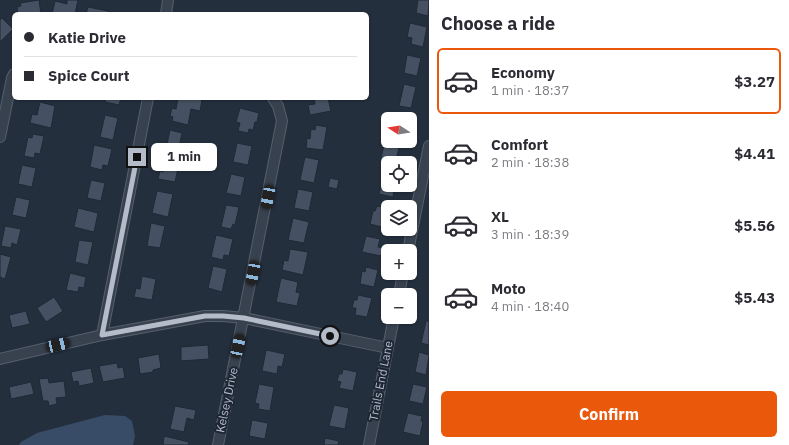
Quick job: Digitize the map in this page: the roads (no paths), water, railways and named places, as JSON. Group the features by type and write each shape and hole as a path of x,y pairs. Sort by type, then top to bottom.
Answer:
{"street":[{"path":"166,12 168,0"},
{"path":"0,137 12,78"},
{"path":"102,335 148,100"},
{"name":"Kelsey Drive","path":"218,445 282,121 278,106 274,100"},
{"path":"409,244 429,146"},
{"path":"0,359 102,335 205,316 244,318 388,348"},
{"name":"Trails End Lane","path":"369,445 393,324"}],"water":[{"path":"105,415 125,416 132,421 135,436 133,445 19,445 21,442 37,433"}]}
